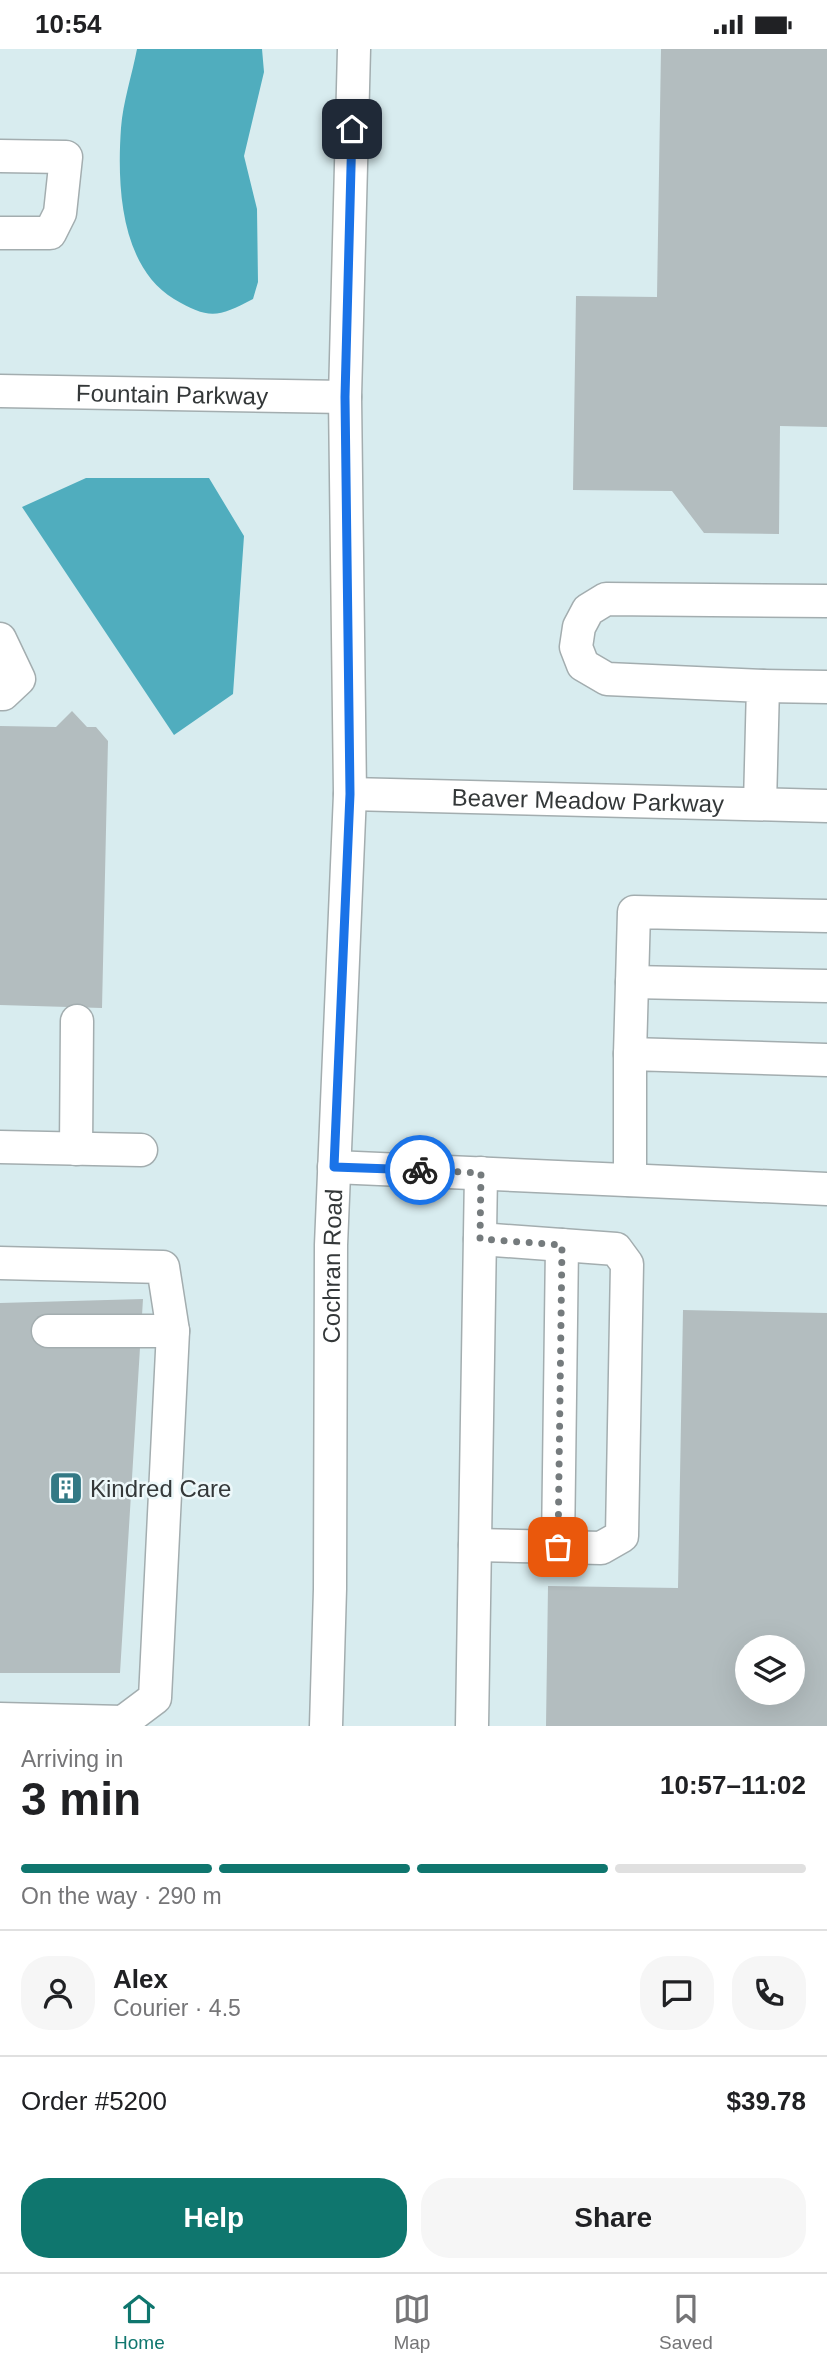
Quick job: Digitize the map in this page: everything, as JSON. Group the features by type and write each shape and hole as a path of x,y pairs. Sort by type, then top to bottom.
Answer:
{"street":[{"name":"Cochran Road","path":"326,1726 330,1589 331,1245 350,794 345,397 354,49"},
{"path":"0,156 66,157 60,213 50,233 0,233"},
{"name":"Fountain Parkway","path":"0,391 345,397"},
{"path":"827,601 606,599 588,611 579,627 576,647 583,665 607,679 827,687"},
{"path":"0,639 19,679 0,694"},
{"path":"760,804 764,686"},
{"name":"Beaver Meadow Parkway","path":"350,794 827,806"},
{"path":"630,1180 634,912 827,916"},
{"path":"632,982 827,986"},
{"path":"76,1149 77,1021"},
{"path":"630,1054 827,1060"},
{"path":"0,1147 141,1150"},
{"path":"334,1167 827,1189"},
{"path":"472,1726 481,1173"},
{"path":"475,1545 601,1548 622,1536 627,1263 616,1249 480,1239"},
{"path":"558,1547 562,1245"},
{"path":"0,1263 163,1266 173,1331 155,1698 123,1724 0,1719"},
{"path":"48,1331 173,1331"}],"shaded area":[{"path":"0,49 827,49 827,1726 0,1726"}],"water":[{"path":"137,49 262,49 264,72 244,156 257,209 258,282 253,299 231,310 205,313 174,299 156,285 142,266 132,245 122,198 120,150 124,108"},
{"path":"86,478 209,478 244,536 233,694 174,735 22,507"}],"building":[{"path":"661,49 827,49 827,427 780,426 779,534 704,533 672,491 573,490 576,296 657,297"},
{"path":"72,711 87,727 96,727 108,741 102,1008 0,1005 0,726 56,727"},
{"name":"Kindred Care","path":"143,1299 120,1673 0,1673 0,1303"},
{"path":"683,1310 827,1313 827,1726 546,1726 548,1586 678,1588"}],"way so far":[{"path":"420,1170 481,1173 480,1239 562,1245 558,1547"}],"place":[{"name":"Kindred Care","path":"66,1488"}],"route":[{"path":"352,129 345,397 350,794 334,1167 420,1170"}]}
